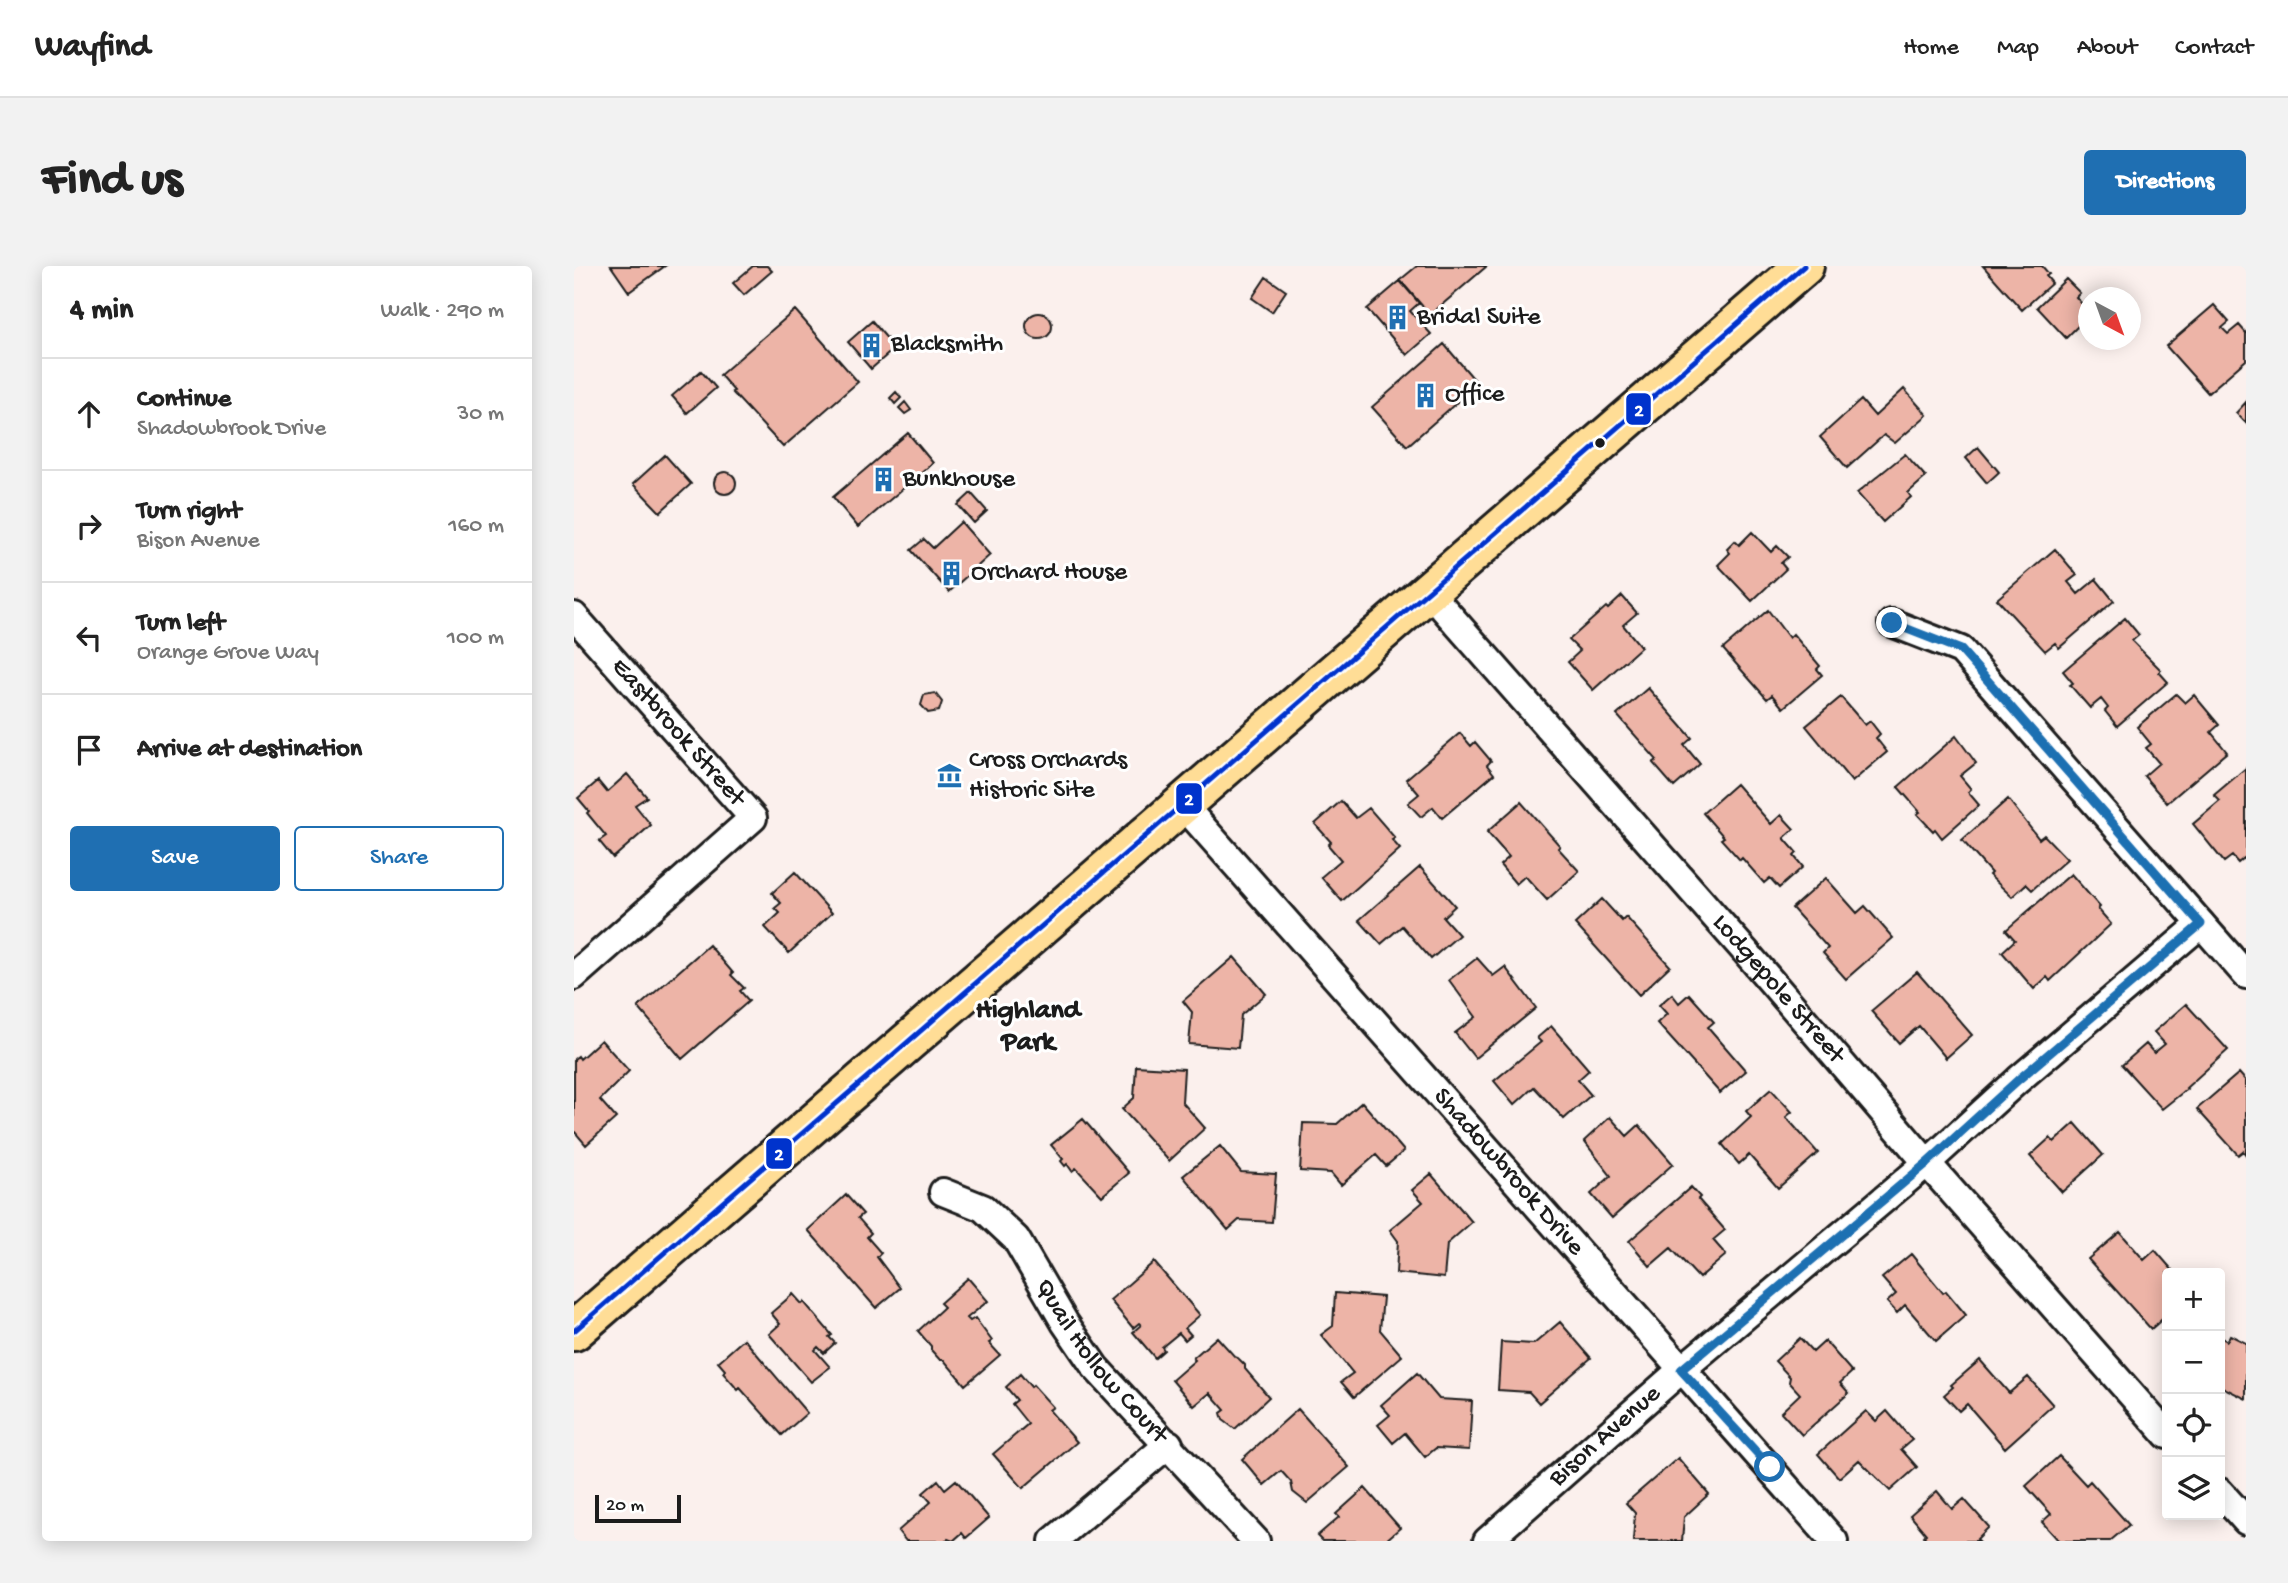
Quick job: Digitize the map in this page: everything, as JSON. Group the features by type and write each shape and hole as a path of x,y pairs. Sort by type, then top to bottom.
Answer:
{"main road":[{"path":"574,1331 1804,266"}],"street":[{"name":"Lodgepole Street","path":"1428,591 2162,1430"},
{"name":"Eastbrook Street","path":"574,616 752,818 574,976"},
{"path":"1892,623 1961,650 2246,975"},
{"name":"Shadowbrook Drive","path":"1182,804 1834,1541"},
{"name":"Bison Avenue","path":"1487,1541 1681,1370 1927,1163 2018,1080 2201,924"},
{"name":"Quail Hollow Court","path":"943,1192 984,1208 1016,1239 1065,1323 1096,1367 1256,1541"},
{"path":"1053,1541 1169,1444"},
{"path":"2225,1498 2246,1521"}],"building":[{"path":"611,266 665,266 629,292"},
{"path":"753,266 767,266 772,271 744,295 733,283"},
{"path":"1417,266 1487,266 1430,315 1400,280"},
{"path":"1983,266 2042,266 2052,283 2022,310"},
{"path":"1266,277 1286,291 1272,312 1252,298"},
{"path":"2066,279 2078,291 2078,326 2066,338 2037,307"},
{"name":"Bridal Suite","path":"1400,281 1419,303 1410,311 1431,334 1407,355 1367,309"},
{"path":"2214,305 2229,322 2222,328 2228,334 2239,325 2246,333 2246,360 2208,393 2166,346"},
{"path":"795,310 858,382 783,447 732,392 734,391 720,375"},
{"path":"1039,313 1048,317 1052,326 1048,335 1039,339 1030,335 1026,326 1030,317"},
{"name":"Blacksmith","path":"872,321 895,348 871,369 848,342"},
{"name":"Office","path":"1444,344 1478,384 1407,446 1372,407"},
{"path":"701,371 716,388 687,413 672,396"},
{"path":"1904,389 1927,415 1895,443 1884,435 1847,468 1820,437 1861,400 1875,416"},
{"path":"896,392 901,398 895,404 890,398"},
{"path":"905,402 911,410 905,414 899,408"},
{"path":"2246,402 2246,423 2236,413"},
{"name":"Bunkhouse","path":"908,433 933,463 858,527 833,497"},
{"path":"1978,447 1999,472 1987,483 1966,458"},
{"path":"1905,454 1926,477 1908,493 1911,497 1883,522 1857,493"},
{"path":"665,455 691,484 660,512 633,484"},
{"path":"725,472 733,475 736,483 733,491 725,494 717,491 714,483 717,475"},
{"path":"971,493 987,511 974,523 958,505"},
{"name":"Orchard House","path":"961,522 990,555 949,592 911,550 924,539 933,548"},
{"path":"1752,532 1771,552 1777,546 1788,557 1781,563 1786,569 1752,601 1718,565 1730,553 1727,549 1735,541 1739,545"},
{"path":"2055,549 2077,575 2068,582 2078,594 2096,579 2114,601 2059,648 2055,643 2045,651 1997,599"},
{"path":"1622,596 1637,613 1623,625 1641,647 1593,690 1568,662 1580,651 1569,640"},
{"path":"1768,610 1789,638 1793,634 1820,666 1817,669 1822,675 1783,708 1772,695 1767,699 1723,649"},
{"path":"2125,618 2139,635 2132,641 2161,670 2159,672 2168,682 2117,726 2105,711 2108,708 2101,699 2090,708 2070,685 2073,683 2063,671"},
{"path":"1648,688 1692,738 1684,745 1700,764 1674,787 1653,763 1657,760 1617,715"},
{"path":"935,693 942,702 939,711 928,713 921,705 924,695"},
{"path":"2176,694 2185,703 2194,695 2219,725 2211,732 2227,752 2167,803 2144,776 2159,763 2146,748 2151,744 2137,727"},
{"path":"1841,697 1865,725 1870,721 1880,734 1876,738 1887,752 1852,782 1806,726"},
{"path":"1460,733 1471,746 1475,742 1491,761 1487,765 1494,774 1442,818 1433,807 1421,817 1408,803 1419,794 1406,779"},
{"path":"1956,736 1976,763 1960,776 1979,805 1942,838 1917,814 1920,812 1898,787"},
{"path":"2246,768 2246,861 2244,858 2238,863 2232,856 2224,862 2193,824 2220,801 2214,795"},
{"path":"627,774 647,797 635,805 651,825 613,858 599,841 606,836 578,798 598,781 607,792"},
{"path":"1736,784 1771,824 1781,815 1794,829 1784,838 1797,853 1794,856 1803,867 1779,888 1770,878 1764,883 1742,858 1740,860 1703,813"},
{"path":"2008,799 2039,839 2044,835 2067,859 2032,890 2026,884 2012,897 1989,875 1991,873 1962,840"},
{"path":"1341,801 1356,818 1369,808 1395,838 1392,840 1400,849 1342,901 1321,877 1341,860 1328,845 1331,842 1315,824"},
{"path":"1521,802 1579,871 1547,900 1525,876 1516,884 1500,865 1509,857 1487,832"},
{"path":"1420,867 1455,906 1443,917 1459,935 1431,959 1402,926 1381,944 1359,920"},
{"path":"795,872 832,913 789,953 765,927 780,913 775,908 781,903 772,893"},
{"path":"2071,874 2111,924 2050,981 2047,977 2034,989 2002,952 2015,940 2006,930"},
{"path":"1826,878 1857,913 1865,906 1893,938 1846,979 1823,953 1828,948 1792,908"},
{"path":"1602,899 1622,921 1626,917 1670,966 1639,995 1575,924"},
{"path":"709,945 744,988 740,991 749,1001 682,1059 638,1007"},
{"path":"1234,957 1266,994 1241,1015 1238,1048 1189,1044 1192,1012 1183,1001"},
{"path":"1477,958 1493,976 1505,967 1536,1008 1475,1058 1455,1033 1476,1017 1449,980"},
{"path":"1917,972 1972,1035 1946,1058 1919,1026 1899,1043 1871,1011"},
{"path":"1672,994 1679,1003 1689,994 1714,1022 1708,1027 1746,1071 1720,1093 1657,1023 1667,1014 1659,1005"},
{"path":"2186,1004 2228,1050 2162,1109 2122,1065 2146,1044 2154,1053 2165,1044 2154,1032"},
{"path":"1551,1026 1589,1070 1578,1080 1591,1095 1564,1119 1534,1087 1514,1105 1494,1081 1541,1042 1537,1038"},
{"path":"601,1040 629,1071 600,1100 616,1118 586,1145 574,1131 574,1059 578,1056 580,1059"},
{"path":"1136,1066 1184,1069 1182,1102 1205,1128 1169,1161 1122,1109 1134,1098"},
{"path":"2239,1073 2246,1081 2246,1155 2243,1151 2238,1155 2197,1109"},
{"path":"1771,1089 1792,1112 1786,1117 1818,1153 1778,1188 1749,1155 1739,1164 1722,1144 1751,1117 1746,1111"},
{"path":"1362,1102 1404,1151 1386,1166 1376,1155 1341,1185 1331,1173 1300,1171 1303,1123 1337,1124"},
{"path":"1610,1117 1627,1136 1639,1125 1673,1164 1612,1218 1591,1194 1611,1176 1584,1141"},
{"path":"1083,1119 1129,1173 1102,1196 1076,1168 1072,1171 1067,1164 1065,1166 1061,1161 1063,1159 1051,1145"},
{"path":"2075,1123 2103,1155 2062,1192 2030,1156 2050,1138 2054,1142"},
{"path":"1220,1146 1241,1172 1276,1174 1272,1222 1239,1220 1228,1230 1183,1176"},
{"path":"1431,1174 1472,1222 1447,1244 1444,1278 1396,1273 1398,1241 1390,1230 1423,1202 1412,1190"},
{"path":"1691,1187 1725,1230 1713,1240 1726,1255 1699,1278 1671,1248 1650,1266 1629,1241"},
{"path":"846,1195 863,1214 858,1218 871,1233 867,1237 881,1253 877,1257 900,1288 876,1308 808,1230"},
{"path":"2120,1232 2144,1260 2155,1250 2171,1268 2162,1268 2162,1319 2151,1329 2088,1259"},
{"path":"1911,1254 1943,1293 1946,1291 1966,1315 1936,1341 1905,1305 1897,1313 1887,1302 1896,1294 1882,1278"},
{"path":"1154,1262 1200,1315 1185,1328 1191,1335 1185,1340 1179,1333 1162,1347 1164,1350 1155,1358 1133,1332 1141,1325 1139,1323 1133,1328 1110,1300"},
{"path":"968,1278 988,1301 967,1318 970,1321 975,1318 992,1341 989,1343 1000,1355 965,1385 944,1360 940,1360 931,1350 931,1346 918,1331 944,1307 940,1303"},
{"path":"1335,1293 1383,1297 1380,1330 1402,1356 1354,1397 1341,1382 1353,1373 1321,1335 1333,1326"},
{"path":"793,1294 802,1304 804,1302 832,1335 829,1337 835,1343 824,1353 818,1347 815,1350 830,1367 811,1382 769,1334 780,1324 771,1313"},
{"path":"1560,1322 1591,1358 1539,1403 1529,1392 1498,1390 1501,1342 1534,1344"},
{"path":"2230,1335 2246,1343 2246,1399 2225,1388 2225,1340 2227,1341"},
{"path":"1217,1337 1245,1365 1245,1369 1269,1397 1235,1429 1223,1420 1221,1413 1225,1410 1210,1393 1194,1406 1172,1380"},
{"path":"1800,1338 1813,1352 1825,1341 1852,1372 1840,1383 1849,1393 1802,1435 1781,1412 1800,1394 1789,1382 1790,1377 1775,1361"},
{"path":"744,1339 807,1413 782,1435 723,1373 725,1370 718,1362"},
{"path":"1980,1360 2009,1393 2028,1377 2053,1405 2005,1448 1967,1404 1959,1411 1944,1395 1953,1387 1951,1385"},
{"path":"1417,1373 1439,1399 1472,1401 1469,1450 1436,1448 1425,1457 1405,1433 1393,1443 1378,1425 1390,1415 1381,1405"},
{"path":"1020,1374 1053,1407 1049,1410 1077,1442 1023,1488 993,1454 1028,1424 1012,1404 1017,1400 1006,1387"},
{"path":"1298,1409 1349,1467 1307,1503 1293,1492 1291,1482 1281,1471 1264,1485 1242,1459"},
{"path":"1866,1411 1876,1421 1887,1411 1912,1440 1901,1449 1917,1467 1890,1491 1859,1460 1839,1478 1818,1454"},
{"path":"2059,1456 2086,1485 2090,1481 2129,1525 2110,1541 2059,1541 2042,1522 2051,1514 2026,1486"},
{"path":"1678,1458 1709,1494 1684,1517 1682,1541 1633,1541 1635,1513 1626,1503"},
{"path":"938,1480 945,1489 956,1480 989,1518 966,1538 962,1533 953,1541 906,1541 898,1531 931,1502 923,1493"},
{"path":"1365,1488 1400,1528 1385,1541 1322,1541 1317,1536 1339,1517 1336,1514"},
{"path":"1937,1491 1952,1509 1964,1499 1989,1527 1977,1539 1979,1541 1928,1541 1924,1536 1926,1534 1910,1515"}],"transit line":[{"name":"2","path":"574,1331 1804,266"}],"place":[{"name":"Bridal Suite","path":"1397,318"},
{"name":"Blacksmith","path":"871,345"},
{"name":"Office","path":"1425,395"},
{"name":"Bunkhouse","path":"883,480"},
{"name":"Orchard House","path":"951,573"},
{"name":"Cross Orchards Historic Site","path":"949,776"}],"district":[{"name":"Highland Park","path":"1028,1027"}],"route":[{"path":"1770,1467 1681,1370 1927,1163 2018,1080 2201,924 1961,650 1892,623"}]}
